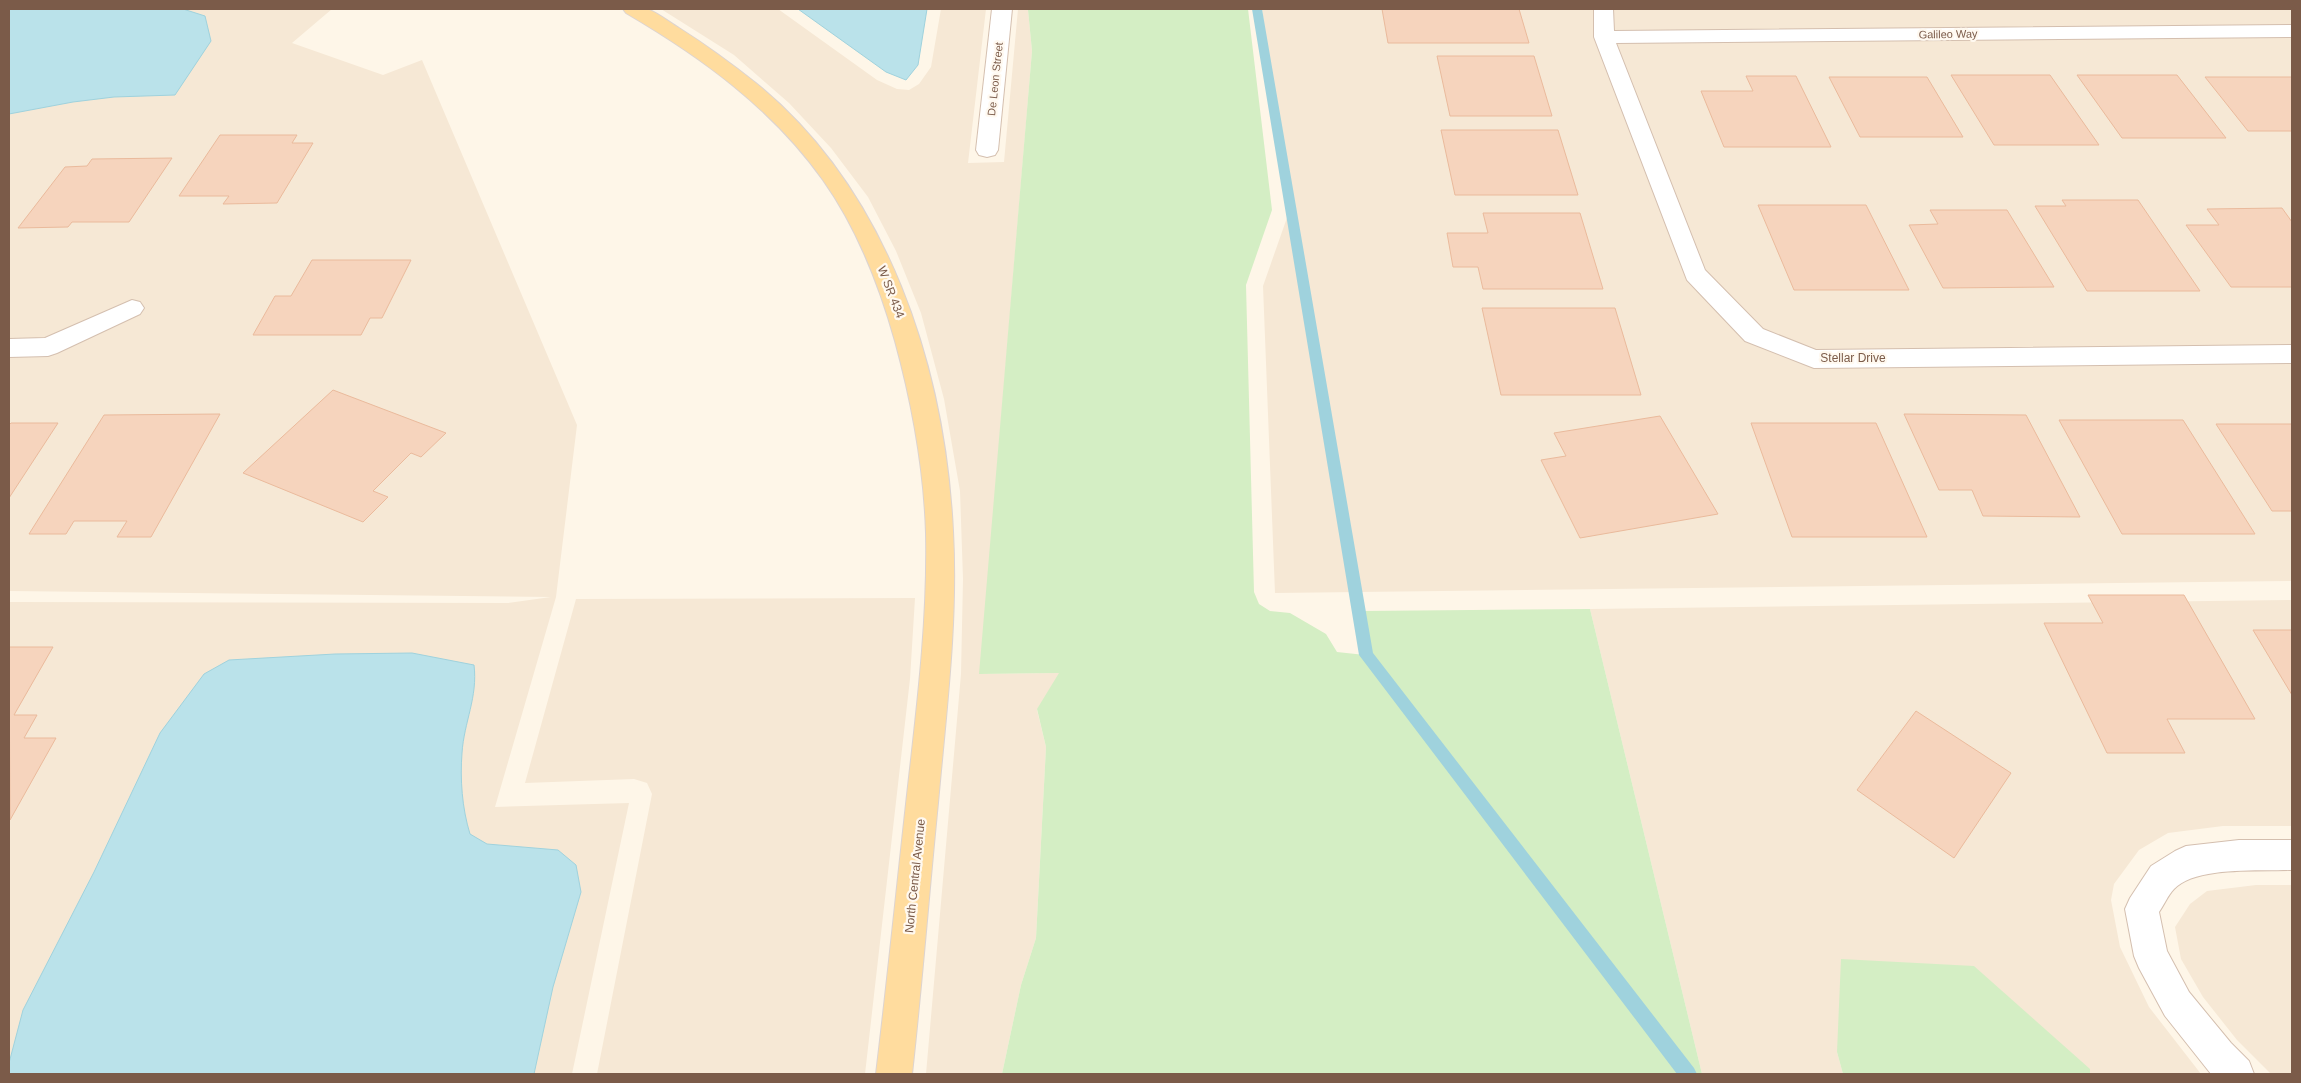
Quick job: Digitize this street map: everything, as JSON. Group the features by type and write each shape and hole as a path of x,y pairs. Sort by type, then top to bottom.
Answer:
{"main road":[{"name":"W SR 434","path":"633,9 668,28 719,63 773,110 815,156 850,205 877,257 902,320 923,404 937,494 939,582 935,678"},
{"name":"North Central Avenue","path":"894,1074 935,678"}],"street":[{"name":"De Leon Street","path":"987,150 1002,9"},
{"name":"Stellar Drive","path":"1604,9 1604,37 1695,274 1754,334 1814,359 2292,354"},
{"name":"Galileo Way","path":"1604,37 2292,30"},
{"path":"9,348 48,348 132,308"},
{"path":"2236,1074 2218,1056 2177,1004 2152,956 2142,909 2164,878 2186,862 2239,855 2292,855"}],"shaded area":[{"path":"9,9 332,9 292,43 383,75 422,60 577,425 556,597 495,807 629,803 572,1074 9,1074 9,602 508,603 551,597 9,591"},
{"path":"661,9 778,9 877,80 897,89 909,90 919,84 931,67 941,9 986,9 968,163 1004,162 1018,9 1030,9 1028,10 1032,51 980,674 1060,673 1037,710 1046,747 1036,938 1021,985 1002,1074 926,1074 961,674 963,579 960,491 944,399 921,313 896,251 868,197 831,148 789,103 734,55"},
{"path":"1262,9 2292,9 2292,581 1275,593 1263,286 1289,212"},
{"path":"915,598 910,679 865,1074 597,1074 652,794 647,783 634,779 525,783 576,599"},
{"path":"2292,600 2292,826 2223,826 2168,833 2139,850 2114,884 2111,900 2120,947 2149,1007 2201,1074 2090,1074 2090,1069 1837,1052 1843,1074 1702,1074 1590,609"},
{"path":"2256,885 2292,885 2292,1074 2271,1074 2237,1040 2203,997 2181,959 2175,927 2190,904 2207,891"}],"green space":[{"path":"1248,9 1272,210 1246,285 1254,592 1259,604 1270,611 1290,613 1326,634 1337,652 1365,655 1361,611 1590,609 1702,1074 1002,1074 1021,985 1036,938 1046,747 1037,709 1059,673 979,674 1032,51 1028,10"},
{"path":"1841,959 1974,966 2090,1069 2090,1074 1843,1074 1837,1052"}],"water":[{"path":"9,9 183,9 205,16 211,41 175,95 114,97 73,102 9,114"},
{"path":"798,9 927,9 918,65 906,80 886,72"},
{"path":"412,653 474,665 474,688 463,742 461,763 463,804 470,834 487,844 558,850 576,865 581,892 553,987 534,1074 9,1074 9,1063 23,1010 94,872 160,733 204,674 229,660 335,654"}],"building":[{"path":"1382,9 1519,9 1529,43 1388,43"},
{"path":"1437,56 1534,56 1552,116 1450,116"},
{"path":"1951,75 2050,75 2099,145 1994,145"},
{"path":"2077,75 2177,75 2226,138 2122,138"},
{"path":"1746,76 1796,76 1831,147 1724,147 1701,91 1753,91"},
{"path":"1829,77 1927,77 1963,137 1860,137"},
{"path":"2205,77 2292,77 2292,131 2248,131"},
{"path":"1441,130 1558,130 1578,195 1455,195"},
{"path":"220,135 297,135 292,143 313,143 277,203 223,204 229,196 179,196"},
{"path":"172,158 129,222 72,222 68,227 18,228 65,167 87,166 92,159"},
{"path":"2062,200 2138,200 2200,291 2087,291 2035,206 2066,206"},
{"path":"1758,205 1866,205 1909,290 1794,290"},
{"path":"2282,208 2292,222 2292,287 2231,287 2186,225 2219,225 2207,209"},
{"path":"1930,210 2007,210 2054,287 1943,288 1909,225 1938,224"},
{"path":"1483,213 1580,213 1603,289 1483,289 1478,267 1453,267 1447,233 1488,233"},
{"path":"312,260 411,260 382,318 370,318 361,335 253,335 275,296 291,296"},
{"path":"1482,308 1615,308 1641,395 1501,395"},
{"path":"333,390 446,433 421,457 411,453 373,491 388,497 363,522 243,473"},
{"path":"220,414 151,537 117,537 127,521 74,521 66,534 29,534 104,415"},
{"path":"1904,414 2026,415 2080,517 1983,516 1972,490 1939,490"},
{"path":"1660,416 1718,514 1580,538 1541,460 1566,456 1554,433"},
{"path":"2059,420 2183,420 2255,534 2122,534"},
{"path":"11,423 58,423 9,498 9,425"},
{"path":"1751,423 1876,423 1927,537 1792,537"},
{"path":"2216,424 2292,424 2292,511 2272,511"},
{"path":"2088,595 2184,595 2255,719 2167,719 2185,753 2107,753 2044,623 2103,623"},
{"path":"2253,630 2292,630 2292,695"},
{"path":"9,647 53,647 14,715 37,715 24,738 56,738 10,820"},
{"path":"1916,711 2011,773 1954,858 1857,790"}],"waterway":[{"path":"1257,9 1366,655 1688,1074"}]}
